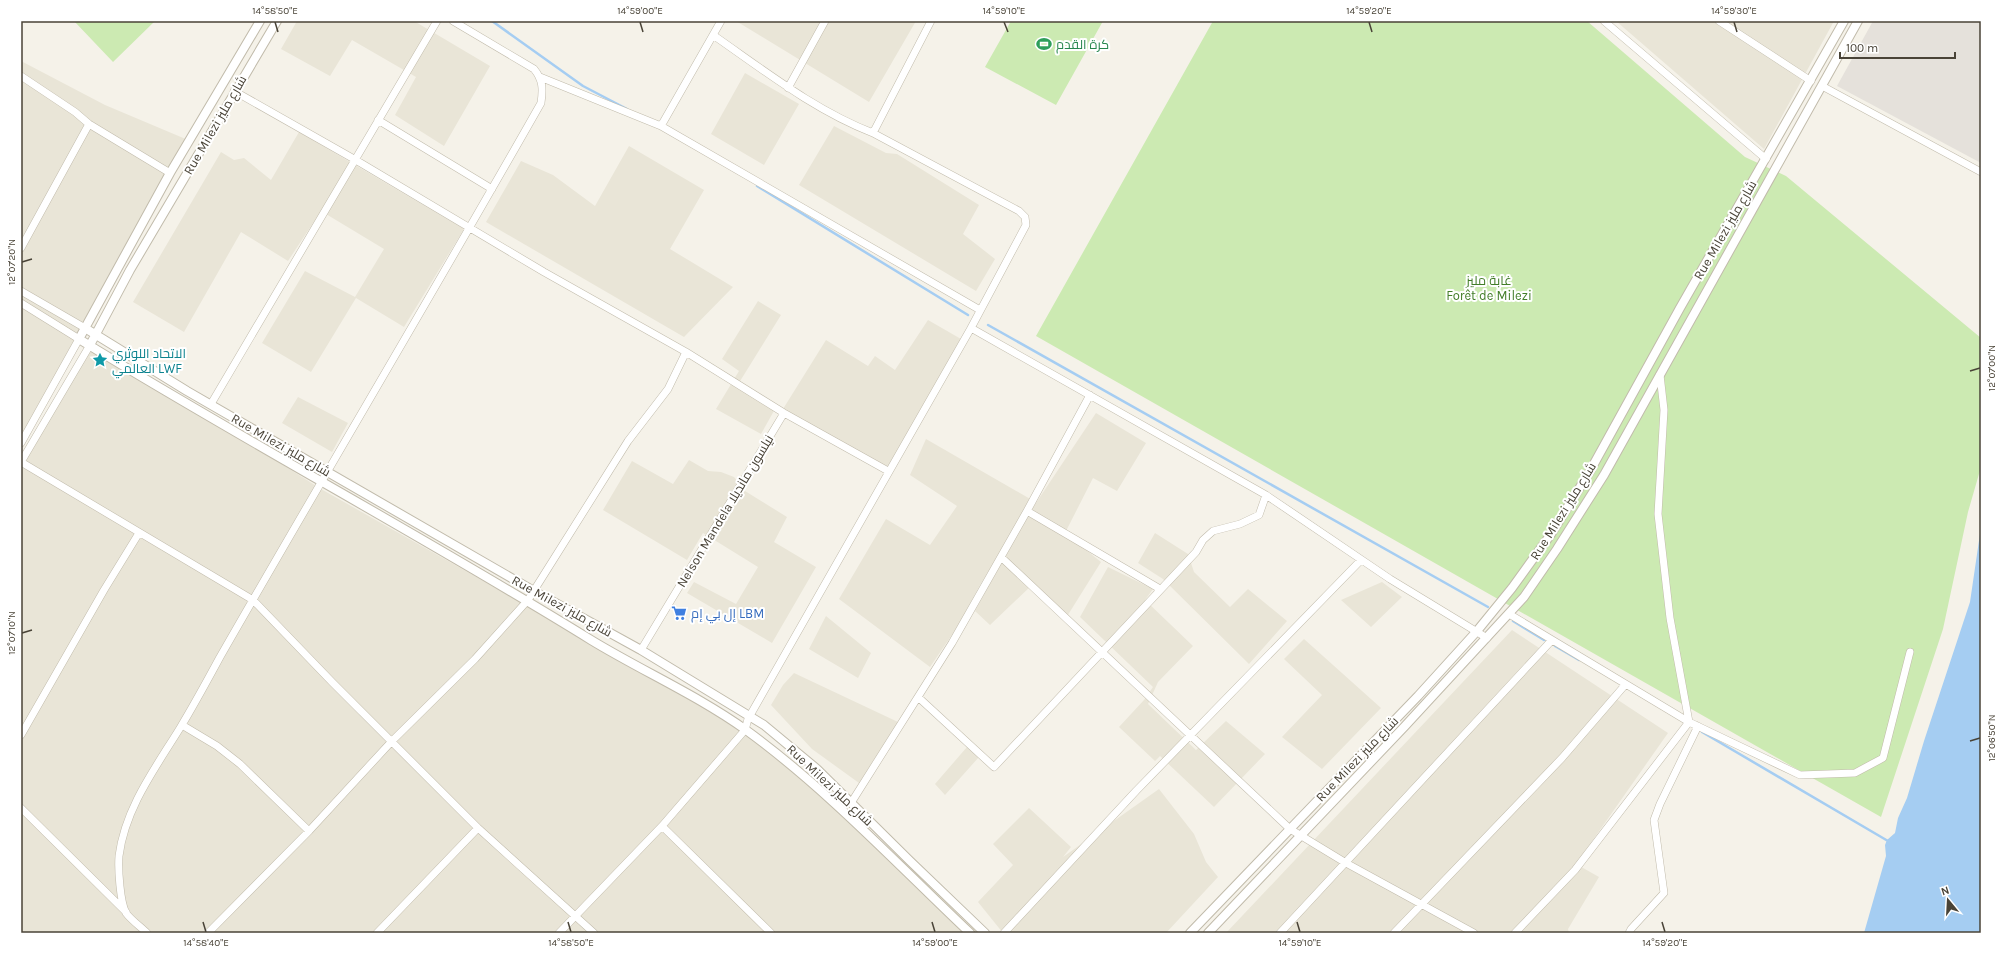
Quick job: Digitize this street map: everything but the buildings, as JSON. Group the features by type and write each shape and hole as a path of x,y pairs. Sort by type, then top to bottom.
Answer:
{"street":[{"name":"Rue Milezi شارع مليز","path":"260,21 170,173 79,339 321,482 528,600 594,642 728,718 812,783 970,933"},
{"name":"Rue Milezi شارع مليز","path":"90,345 130,270 234,91 277,21"},
{"path":"211,404 354,159 437,21"},
{"path":"126,912 119,879 119,856 124,836 144,786 182,725 326,471 470,228 541,103 543,88 540,77 534,69 453,21"},
{"path":"661,126 721,21"},
{"path":"788,88 826,21"},
{"path":"873,133 931,21"},
{"path":"1719,21 1811,81"},
{"name":"Rue Milezi شارع مليز","path":"1190,933 1290,830 1476,632 1512,588 1551,534 1590,471 1680,308 1844,21"},
{"name":"Rue Milezi شارع مليز","path":"1208,933 1509,614 1557,549 1604,475 1858,21"},
{"path":"1606,22 1766,159"},
{"path":"559,933 662,826 745,730 750,716 888,471 971,328 1026,225 1025,217 1019,210 873,133 853,125 816,106 713,35"},
{"path":"21,76 75,112 89,124 170,173"},
{"path":"540,77 661,126 980,310"},
{"path":"1822,86 1981,172"},
{"path":"234,91 686,352 784,413 888,471"},
{"path":"378,120 492,189"},
{"path":"21,248 89,124"},
{"path":"21,291 85,328"},
{"path":"21,303 79,339 21,443"},
{"name":"Rue Milezi شارع مليز","path":"85,328 326,471 534,591 641,650 764,725 791,747 851,803 985,933"},
{"path":"971,328 1266,495 1361,560 1487,638"},
{"path":"90,345 21,462 253,600 478,828 594,933"},
{"path":"208,933 309,831 392,741 475,659 528,600 628,441 668,388 686,352"},
{"path":"1515,933 1575,870 1689,722 1670,618 1658,514 1664,410 1660,375"},
{"path":"851,803 952,643 1027,511 1090,395"},
{"name":"Nelson Mandela نيلسون مانديلا","path":"641,650 784,413"},
{"path":"918,697 994,768 1213,531 1240,524 1259,515 1266,495"},
{"path":"1027,511 1160,589"},
{"path":"21,735 104,590 139,533"},
{"path":"1001,557 1290,830 1346,863 1376,878 1474,933"},
{"path":"1004,933 1361,560"},
{"path":"1509,614 1689,722 1800,776 1855,773 1883,758 1910,652"},
{"path":"1280,933 1552,640"},
{"path":"1394,933 1562,758 1626,685"},
{"path":"182,725 217,746 240,764 309,831"},
{"path":"1629,933 1664,893 1654,820 1660,804 1698,726"},
{"path":"21,808 147,933"},
{"path":"662,826 770,933"},
{"path":"378,933 478,828"}],"shaded area":[{"path":"297,21 414,21 490,66 444,146 395,115 416,77 352,40 330,76 281,49"},
{"path":"736,21 916,21 869,102"},
{"path":"1616,21 1834,21 1764,149"},
{"path":"1873,21 1981,21 1981,163 1837,86"},
{"path":"21,61 105,105 188,140 21,440"},
{"path":"745,73 799,104 764,165 711,134"},
{"path":"834,126 886,153 897,154 979,205 963,234 995,259 976,291 799,185"},
{"path":"299,132 464,229 404,327 356,298 311,372 262,343 305,271 355,297 384,249 321,211 288,261 241,232 184,332 133,302 221,152 234,160 244,158 271,180"},
{"path":"629,146 704,190 670,249 733,287 684,337 486,222 521,161 553,175 595,206"},
{"path":"758,301 781,315 737,386 775,409 761,434 716,409 739,371 722,359"},
{"path":"928,320 961,339 888,467 783,409 826,340 868,366 875,356 895,370"},
{"path":"92,344 321,489 756,735 985,933 21,933 21,466"},
{"path":"298,397 348,423 332,452 282,423"},
{"path":"1096,413 1146,443 1117,491 1093,478 1065,533 1101,562 1066,618 1032,585 990,625 975,611 1028,515"},
{"path":"926,439 1032,500 980,585 956,629 930,667 839,599 886,519 930,545 957,506 910,475"},
{"path":"689,460 708,471 721,472 734,477 745,491 787,517 774,542 816,567 772,643 687,593 694,582 736,604 758,567 703,533 687,560 603,510 632,461 673,484"},
{"path":"1155,533 1188,554 1194,572 1230,607 1248,589 1287,621 1249,664 1163,579 1138,563"},
{"path":"1108,567 1153,589 1145,600 1193,646 1158,682 1148,704 1196,750 1226,721 1265,754 1214,807 1160,756 1155,761 1119,727 1144,700 1153,687 1080,617"},
{"path":"1382,582 1402,597 1371,627 1341,600"},
{"path":"826,616 871,653 858,678 809,649"},
{"path":"1512,630 1668,733 1576,864 1599,877 1568,929 1569,933 1226,933"},
{"path":"1304,639 1381,708 1322,769 1282,737 1322,695 1284,659"},
{"path":"794,673 898,722 859,783 812,749 771,705 783,685"},
{"path":"967,747 979,757 945,795 935,784"},
{"path":"1159,789 1194,834 1206,862 1218,877 1166,933 1003,933 978,902 1013,865 993,844 1029,808 1071,847 1063,857"}],"green space":[{"path":"74,21 155,21 113,62"},
{"name":"كرة القدم","path":"1011,21 1103,21 1056,105 985,67"},
{"name":"غابة مليز Forêt de Milezi","path":"1213,21 1587,21 1745,157 1786,176 1981,338 1981,467 1968,512 1943,629 1881,817 1036,336"}],"water":[{"path":"1981,527 1981,933 1864,933 1886,856 1885,845 1887,840 1895,833 1898,818 1907,798 1924,741 1970,602"}],"waterway":[{"path":"492,21 583,86 627,109"},
{"path":"757,186 968,315"},
{"path":"988,325 1488,607"},
{"path":"1513,621 1544,640"},
{"path":"1555,646 1579,660"},
{"path":"1702,732 1888,841"}],"place":[{"name":"كرة القدم","path":"1044,44"},
{"name":"الاتحاد اللوثري العالمي LWF","path":"100,360"},
{"name":"إل بي إم LBM","path":"679,613"}]}
